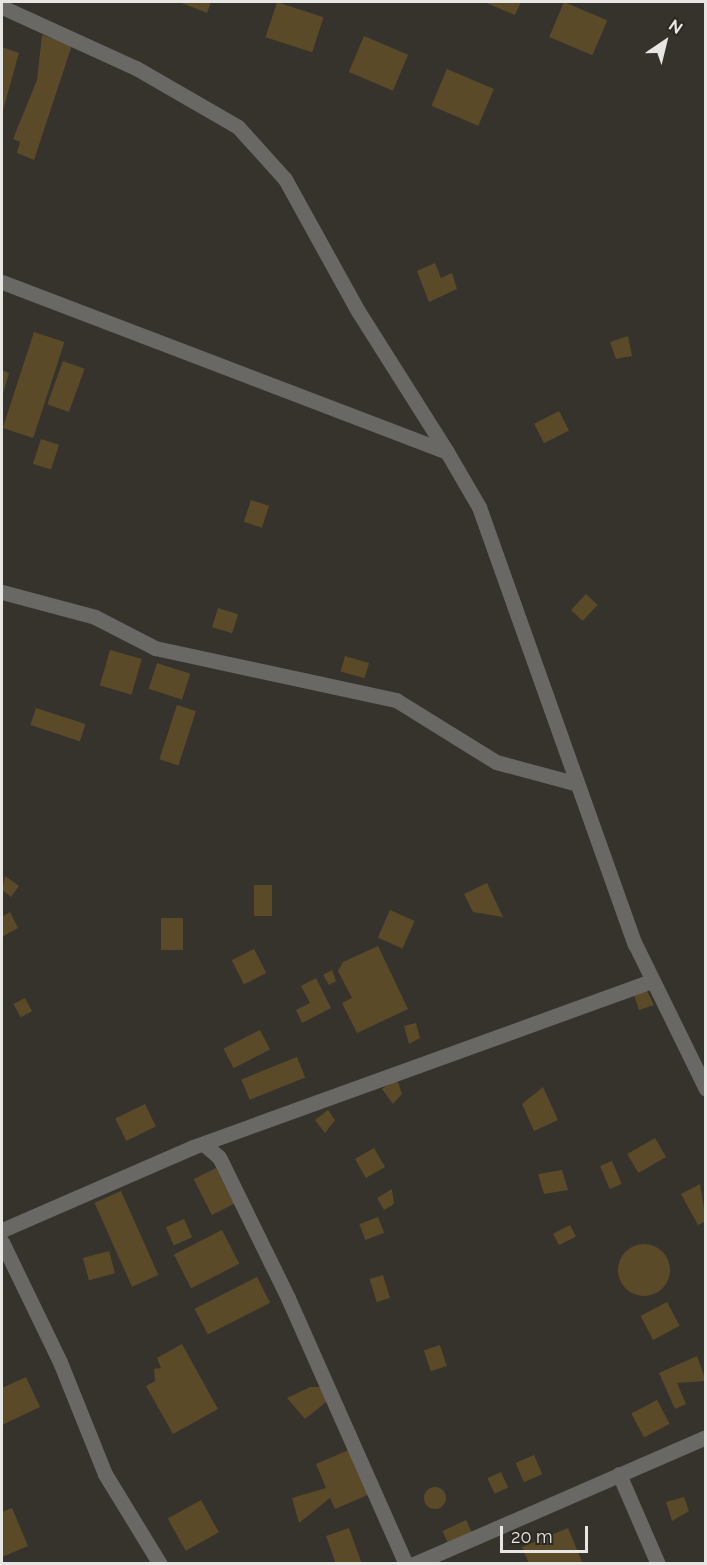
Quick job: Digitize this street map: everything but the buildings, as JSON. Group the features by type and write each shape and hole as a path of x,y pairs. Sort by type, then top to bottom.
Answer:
{"street":[{"path":"2,7 114,57 238,127 285,179 358,311 479,507 574,783 652,981 705,1089"},
{"path":"2,282 447,452"},
{"path":"2,592 96,617 155,648 396,700 496,762 574,783"},
{"path":"2,1230 205,1145 652,981"},
{"path":"205,1145 219,1157 288,1298 406,1563"},
{"path":"2,1242 60,1362 105,1473 160,1563"},
{"path":"414,1563 705,1437"},
{"path":"619,1474 658,1563"}]}
